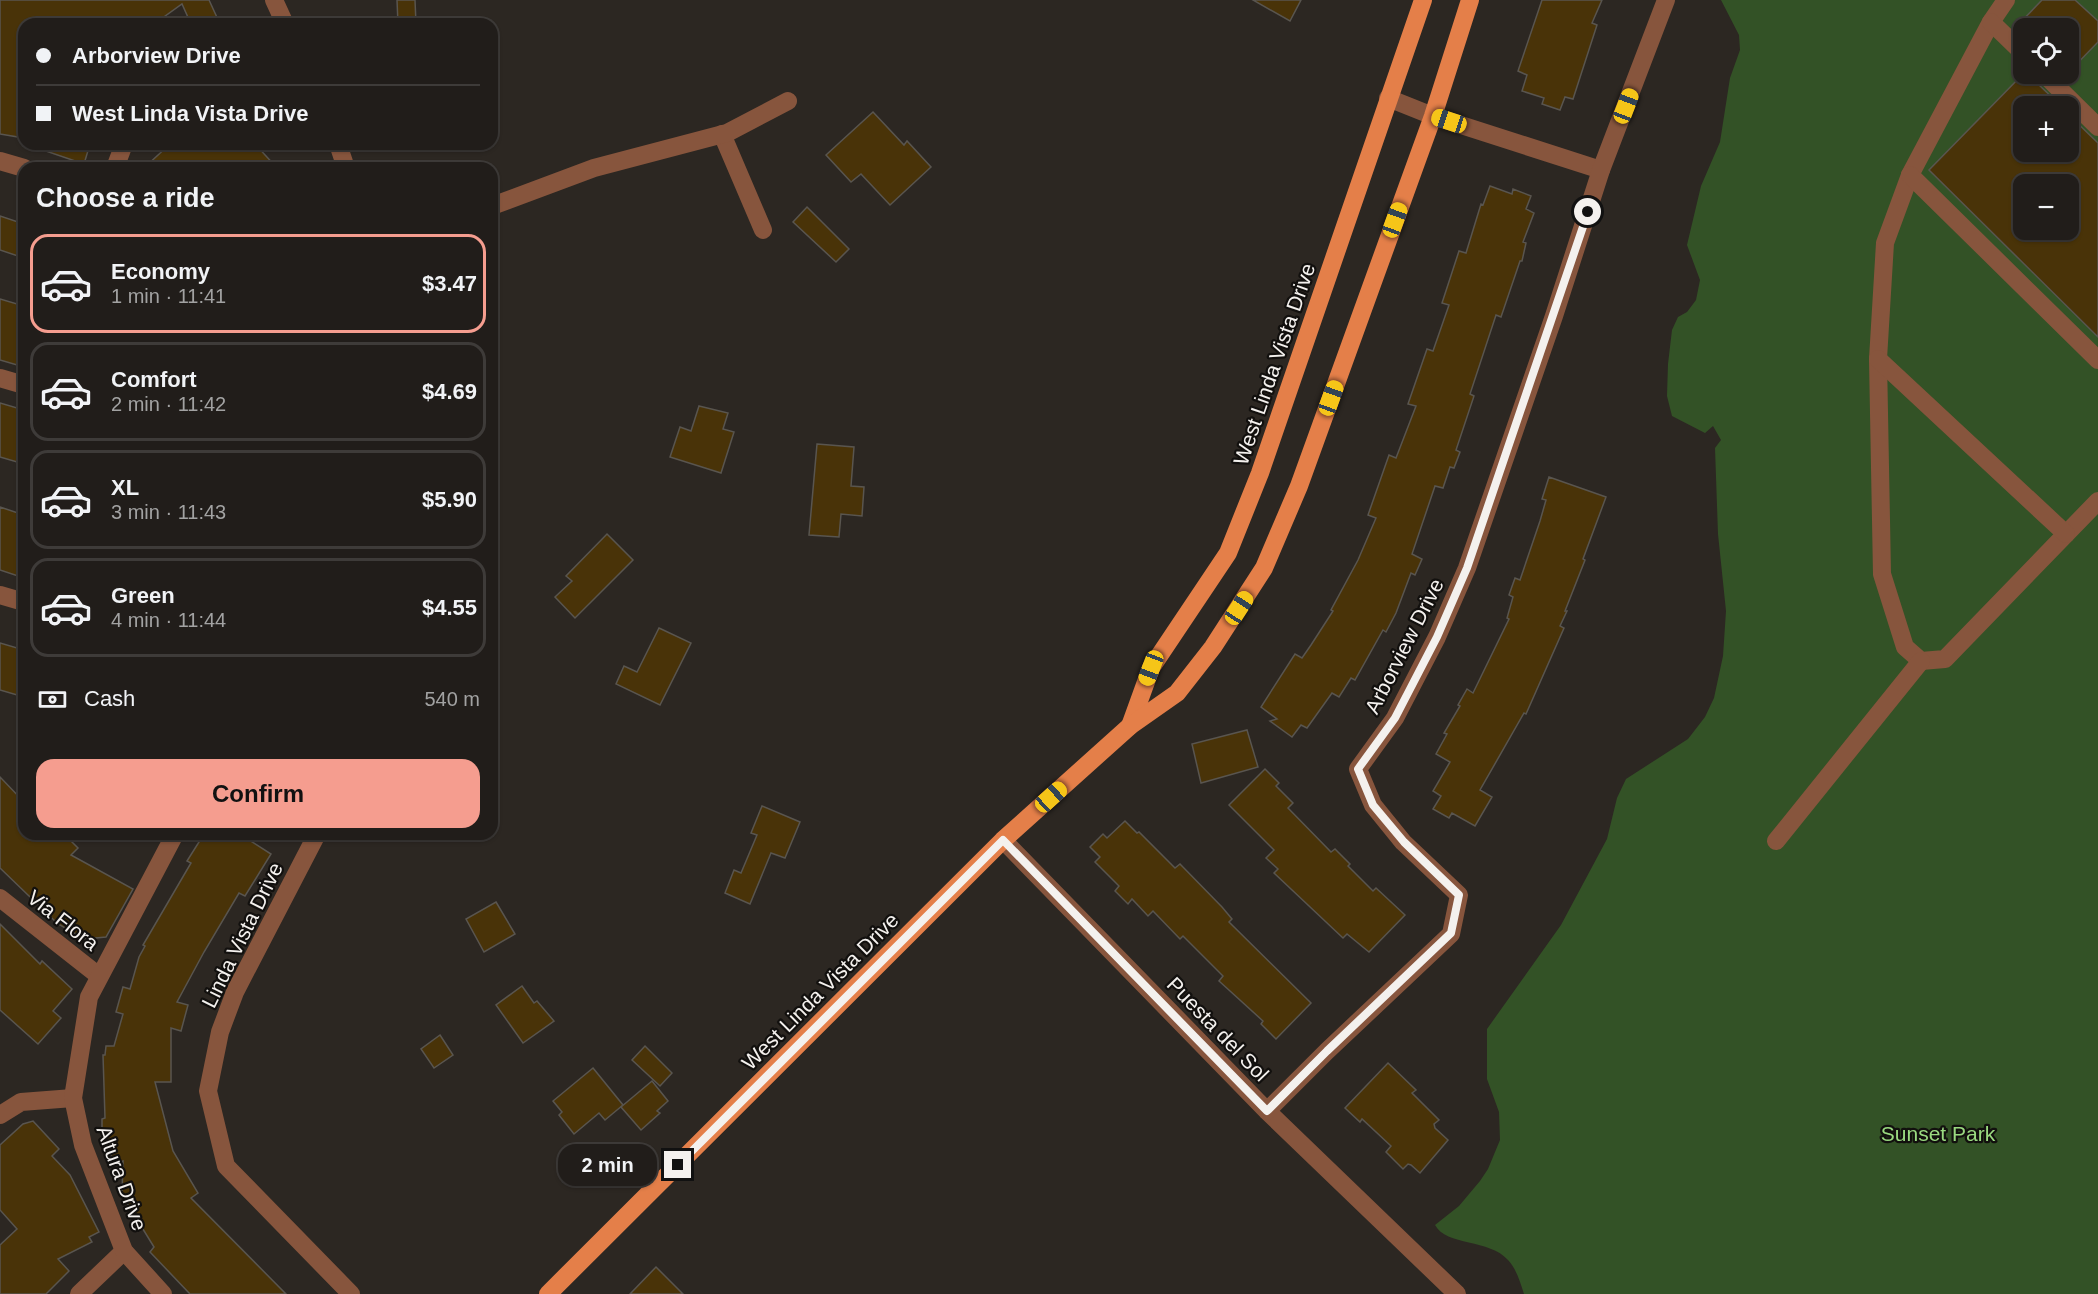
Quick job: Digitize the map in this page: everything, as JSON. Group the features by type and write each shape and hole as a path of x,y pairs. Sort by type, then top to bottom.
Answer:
{"main road":[{"name":"West Linda Vista Drive","path":"1130,726 1151,668 1228,553 1260,473 1423,0"},
{"name":"West Linda Vista Drive","path":"548,1294 1003,840 1130,726 1177,693 1213,647 1264,568 1299,486 1433,116 1470,0"}],"street":[{"path":"274,0 282,18"},
{"name":"Arborview Drive","path":"1267,1111 1451,933 1459,895 1404,842 1373,805 1358,769 1395,718 1437,637 1467,568 1554,316 1601,170 1666,0"},
{"path":"2006,0 1991,22 1910,175 1885,243 1878,359 1882,574 1905,647 1921,661 1945,659 2098,501"},
{"path":"1991,22 2013,43"},
{"path":"2053,84 2098,128"},
{"path":"1388,98 1433,116 1601,170"},
{"path":"498,204 594,168 722,134 788,101"},
{"path":"722,134 763,230"},
{"path":"0,161 18,166"},
{"path":"1910,175 2098,360"},
{"path":"1878,359 2066,534"},
{"path":"0,378 18,383"},
{"path":"0,595 18,601"},
{"path":"1776,841 1921,661"},
{"name":"Altura Drive","path":"163,1294 124,1251 83,1145 73,1098 88,997 172,840"},
{"name":"Linda Vista Drive","path":"314,840 236,992 220,1032 208,1091 226,1166 351,1294"},
{"name":"Puesta del Sol","path":"1003,840 1267,1111 1457,1294"},
{"name":"Via Flora","path":"0,898 99,976"},
{"path":"0,1115 21,1102 73,1098"},
{"path":"79,1294 124,1251"}],"green space":[{"name":"Sunset Park","path":"1721,0 2098,0 2098,1294 1524,1294 1514,1268 1500,1253 1458,1240 1441,1232 1435,1225 1459,1206 1480,1181 1488,1169 1500,1140 1499,1112 1487,1079 1487,1029 1561,925 1607,839 1617,798 1626,779 1688,739 1705,717 1714,698 1723,656 1726,611 1718,534 1715,448 1721,440 1713,426 1705,433 1672,416 1667,396 1668,364 1672,330 1678,317 1687,312 1696,300 1700,280 1687,245 1701,186 1720,142 1730,78 1740,50 1739,35"}],"building":[{"path":"0,0 209,0 217,18 188,18 182,4 162,18 18,18 18,137 0,134"},
{"path":"397,0 415,0 416,18 398,18"},
{"path":"1253,0 1301,0 1290,21"},
{"path":"1542,0 1602,0 1592,23 1597,25 1573,99 1565,97 1560,110 1542,104 1544,98 1522,91 1527,75 1518,71"},
{"path":"2042,0 2075,0 2098,21 2098,42 2079,62 2079,18 2025,18"},
{"path":"2013,84 2038,84 2051,96 2013,96 2013,162 2079,162 2079,125 2098,143 2098,337 1929,170"},
{"path":"873,112 904,145 907,141 931,167 890,205 861,174 851,182 826,155"},
{"path":"43,150 88,150 85,162"},
{"path":"164,150 260,150 272,162 150,162"},
{"path":"1490,186 1512,194 1513,189 1531,196 1526,209 1534,213 1523,242 1526,243 1522,261 1520,261 1501,317 1496,315 1470,394 1474,396 1456,450 1460,452 1454,468 1450,467 1443,488 1435,486 1412,554 1422,559 1415,575 1411,573 1386,632 1383,630 1355,680 1351,678 1339,697 1332,693 1307,728 1301,725 1292,737 1270,721 1277,719 1261,707 1295,654 1302,658 1311,645 1333,611 1331,610 1358,560 1376,518 1368,515 1389,455 1396,458 1416,406 1408,404 1427,349 1433,351 1449,305 1442,303 1459,251 1466,253 1481,204 1483,205"},
{"path":"807,207 849,249 836,262 793,222"},
{"path":"0,216 18,222 18,256 0,250"},
{"path":"0,299 18,304 18,365 0,360"},
{"path":"0,403 18,408 18,462 0,457"},
{"path":"699,406 728,413 723,429 734,432 721,473 670,457 680,427 691,431"},
{"path":"817,444 854,447 851,486 864,487 862,516 841,514 839,537 809,535"},
{"path":"1549,477 1606,497 1560,626 1564,628 1526,714 1524,713 1480,790 1492,797 1475,826 1452,813 1449,818 1433,809 1441,796 1433,791 1450,762 1436,754 1447,734 1444,733 1460,706 1458,705 1467,689 1473,693 1509,619 1507,618 1513,597 1509,595 1515,578 1520,580 1540,521 1546,500 1542,499"},
{"path":"0,507 18,513 18,576 0,570"},
{"path":"607,534 633,560 575,618 555,597 572,581 566,576"},
{"path":"659,628 691,643 660,705 616,684 624,666 637,672"},
{"path":"0,643 18,648 18,695 0,690"},
{"path":"1247,730 1258,767 1201,783 1192,744"},
{"path":"1265,769 1279,783 1276,786 1293,803 1288,808 1331,852 1335,849 1373,891 1376,888 1405,915 1369,952 1347,934 1343,938 1274,873 1278,869 1266,858 1274,850 1229,805"},
{"path":"0,777 18,796 18,840 70,840 78,848 71,855 133,889 106,937 85,939 58,924 0,868"},
{"path":"762,806 800,822 785,858 771,853 750,904 725,893 734,870 741,873 757,835 751,833"},
{"path":"1125,821 1175,868 1180,864 1222,907 1232,919 1229,922 1311,1003 1276,1039 1261,1024 1263,1021 1219,981 1223,976 1183,936 1180,939 1153,911 1148,916 1132,899 1128,904 1115,891 1119,886 1095,862 1100,857 1090,847 1103,834 1107,838"},
{"path":"200,840 249,840 271,854 245,896 239,893 177,1002 188,1005 181,1031 171,1028 171,1082 155,1082 173,1151 198,1193 191,1198 286,1294 190,1294 150,1252 154,1247 122,1195 123,1161 114,1164 102,1128 102,1119 105,1118 103,1055 105,1055 106,1046 114,1046 123,1014 116,1012 123,987 130,989 139,957 145,946 143,945 191,863 187,861"},
{"path":"496,902 515,934 484,952 466,919"},
{"path":"0,924 40,964 42,961 72,989 53,1011 61,1018 38,1044 0,1010"},
{"path":"522,986 534,1003 537,1001 554,1021 523,1043 496,1005"},
{"path":"440,1035 453,1055 434,1068 421,1049"},
{"path":"645,1046 672,1073 660,1086 632,1060"},
{"path":"1388,1063 1416,1090 1412,1093 1439,1120 1434,1124 1435,1128 1448,1140 1420,1173 1408,1164 1403,1169 1386,1152 1391,1146 1362,1119 1360,1122 1345,1108"},
{"path":"593,1068 623,1105 605,1120 599,1113 574,1134 559,1115 562,1112 553,1101"},
{"path":"652,1081 668,1101 657,1111 660,1113 641,1130 621,1107"},
{"path":"33,1121 59,1149 52,1156 70,1175 99,1232 89,1237 92,1242 58,1259 69,1271 46,1294 0,1294 0,1245 17,1229 0,1210 0,1145 23,1124"},
{"path":"656,1267 683,1294 630,1294"}],"route":[{"path":"678,1165 1003,840 1267,1111 1451,933 1459,895 1404,842 1373,805 1358,769 1395,718 1437,637 1467,568 1588,212"}]}
